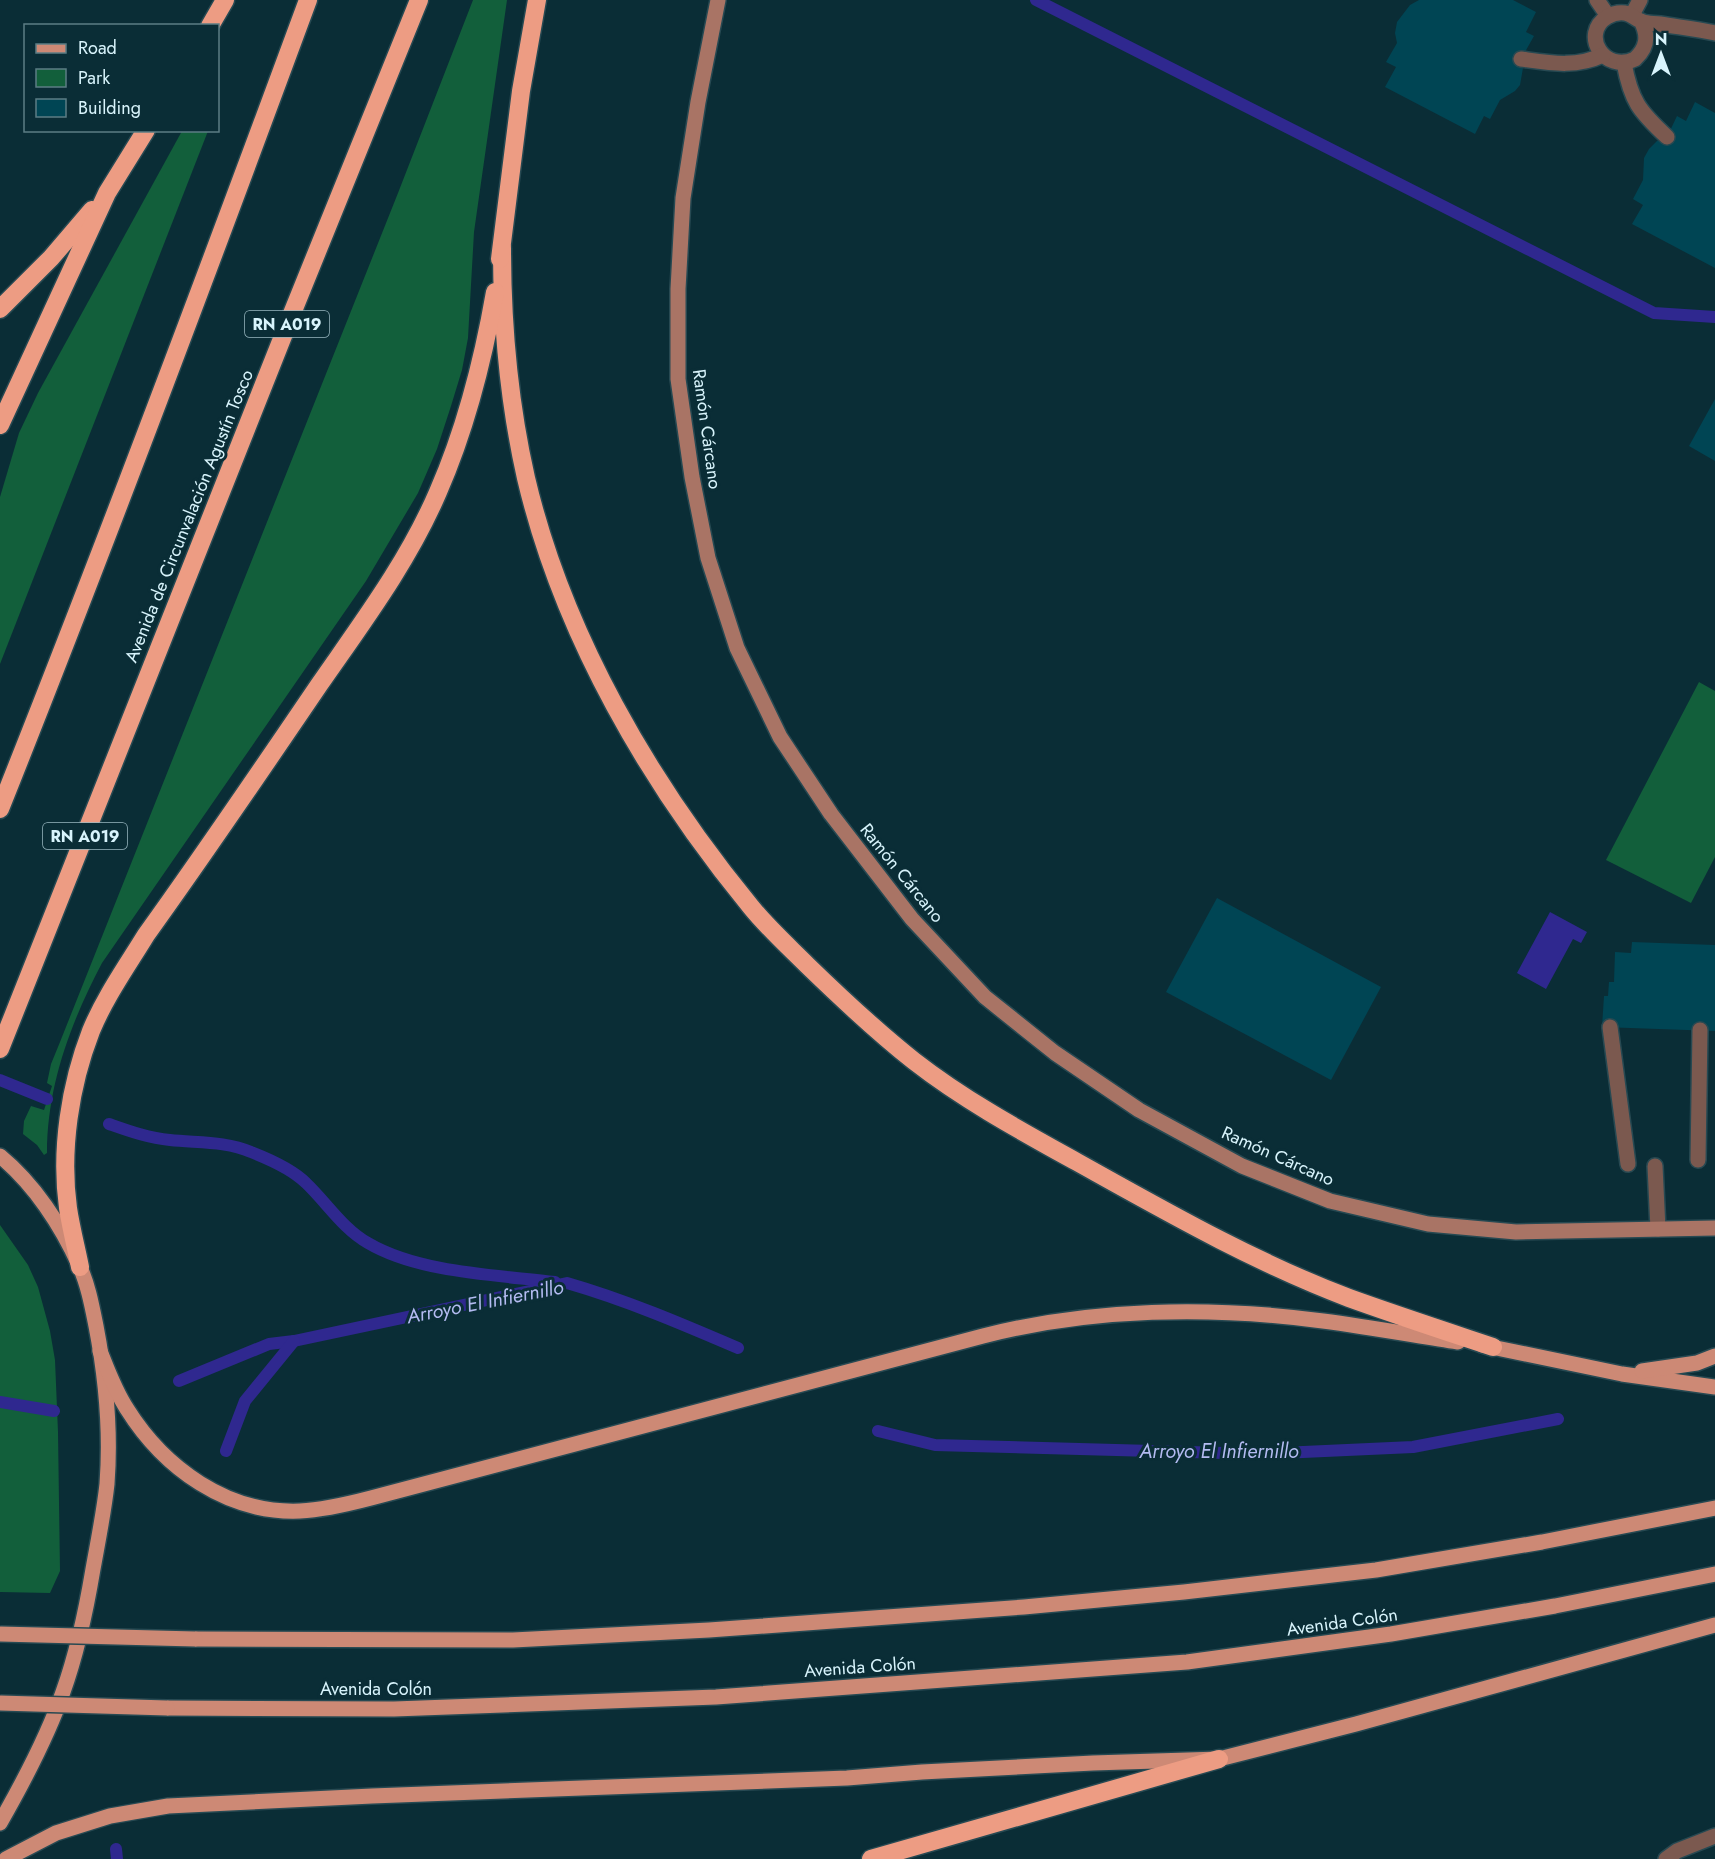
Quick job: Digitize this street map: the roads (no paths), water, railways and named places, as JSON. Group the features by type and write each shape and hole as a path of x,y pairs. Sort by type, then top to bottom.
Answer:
{"highway":[{"path":"211,24 225,0"},
{"path":"0,809 129,480 308,0"},
{"name":"Avenida de Circunvalación Agustín Tosco","path":"0,1049 419,0"},
{"path":"80,1267 68,1208 67,1147 76,1080 92,1030 117,980 146,935 357,632 410,548 437,494 464,425 486,342 502,248 521,91 537,0"},
{"path":"0,425 107,193 145,132"},
{"path":"0,309 51,258 107,193"},
{"path":"502,248 504,339 518,436 527,480 555,573 594,666 636,745 694,830 753,910 835,992 916,1063 1016,1128 1129,1192 1267,1262 1347,1297 1493,1347"},
{"path":"871,1859 1219,1759"}],"main road":[{"name":"Ramón Cárcano","path":"718,0 698,102 683,198 678,289 680,390 692,477 708,558 737,648 780,737 831,814 912,919 985,997 1055,1053 1139,1110 1242,1166 1330,1201 1428,1224 1516,1232 1713,1229"},
{"path":"0,1156 27,1183 49,1211 80,1267 90,1297 100,1351 106,1390 108,1430 107,1484 78,1644 63,1692 43,1742 0,1823"},
{"path":"100,1351 126,1408 145,1434 165,1456 196,1482 219,1495 248,1504 298,1511 343,1505 371,1498 983,1336 1055,1320 1168,1313 1243,1314 1321,1320 1493,1347 1622,1374 1715,1387"},
{"path":"1622,1374 1697,1363 1715,1356"},
{"path":"0,1634 195,1639 513,1640 709,1630 1024,1607 1184,1592 1376,1570 1542,1542 1715,1508"},
{"name":"Avenida Colón","path":"0,1703 167,1708 406,1709 705,1698 1187,1662 1391,1634 1556,1606 1715,1574"},
{"path":"6,1859 56,1833 110,1816 168,1806 846,1778 922,1772 1219,1759 1356,1724 1715,1625"}],"street":[{"path":"1597,0 1608,16"},
{"path":"1636,18 1640,0"},
{"path":"1636,18 1645,28 1646,45 1635,59 1624,63 1611,62 1597,47 1597,31 1608,16 1620,12 1636,18 1715,33"},
{"path":"1521,59 1551,64 1573,64 1603,56"},
{"path":"1624,63 1634,101 1666,137"},
{"path":"1610,1027 1628,1164"},
{"path":"1698,1160 1700,1030"},
{"path":"1655,1166 1658,1229"},
{"path":"1666,1859 1677,1851 1715,1836"}],"waterway":[{"path":"1036,0 1654,313 1715,317"},
{"path":"0,1080 47,1099"},
{"path":"109,1124 154,1138 241,1148 273,1161 300,1178 359,1237 388,1253 434,1267 555,1282"},
{"name":"Arroyo El Infiernillo","path":"179,1381 269,1344 294,1341 567,1283 675,1321 738,1348"},
{"name":"Arroyo El Infiernillo","path":"226,1451 245,1401 294,1341"},
{"name":"Arroyo El Infiernillo","path":"0,1402 54,1411"},
{"name":"Arroyo El Infiernillo","path":"878,1431 935,1445 1261,1454 1413,1447 1558,1419"},
{"path":"116,1849 117,1859"}]}
